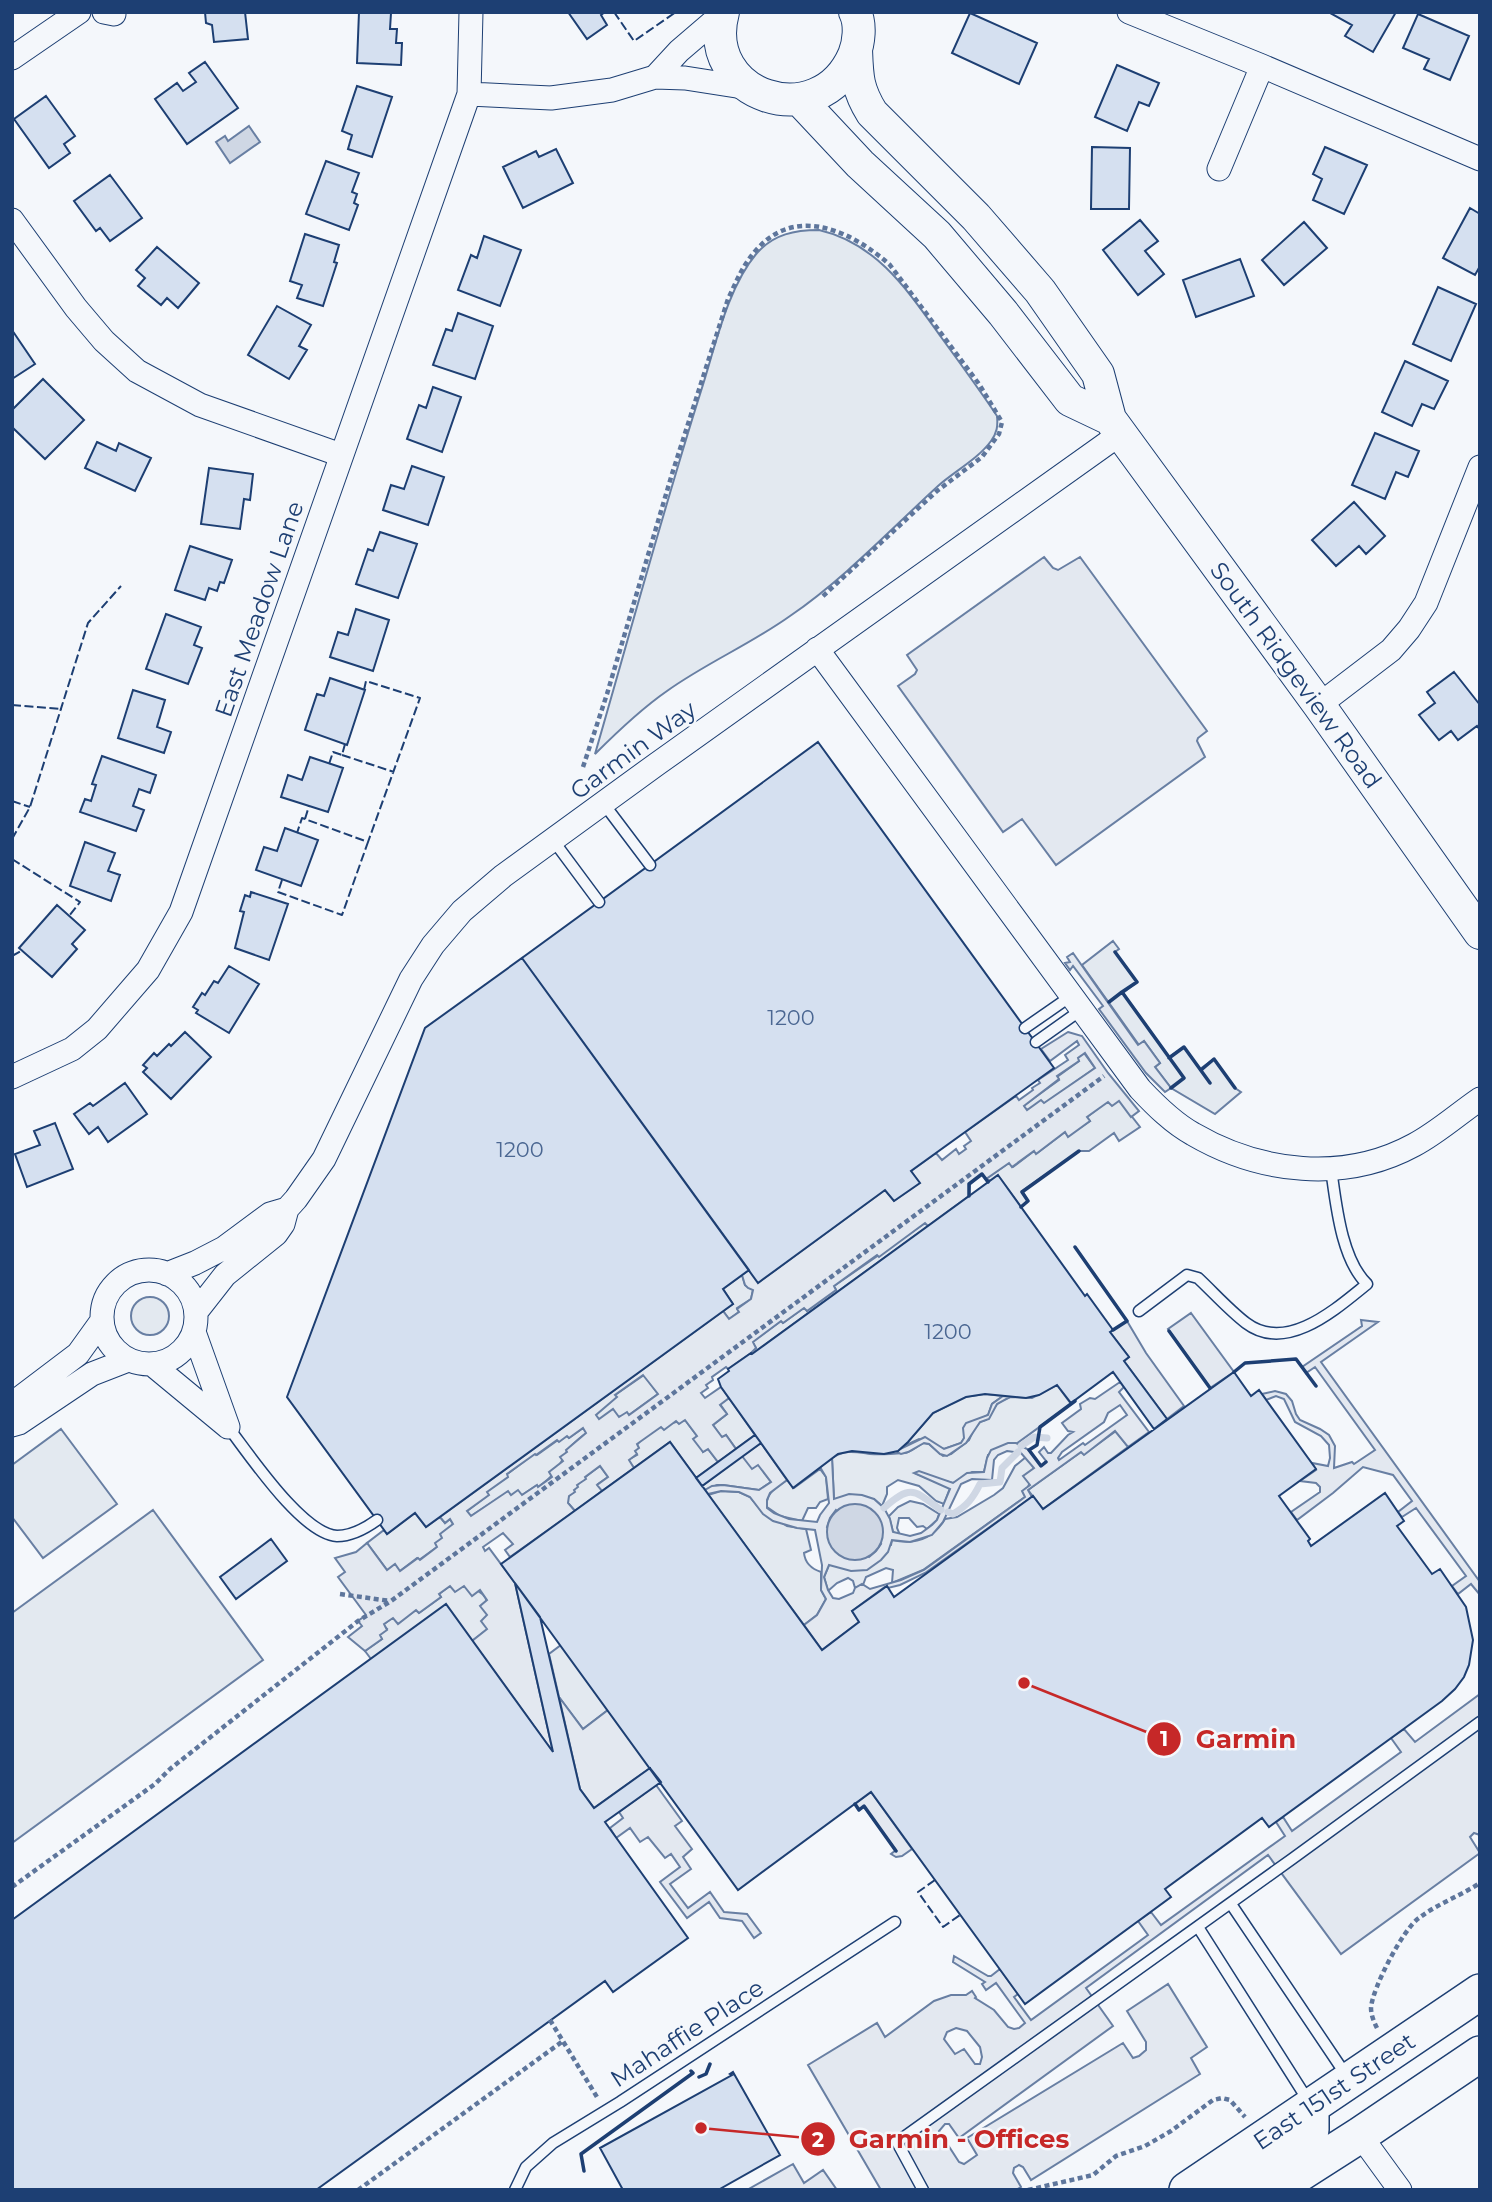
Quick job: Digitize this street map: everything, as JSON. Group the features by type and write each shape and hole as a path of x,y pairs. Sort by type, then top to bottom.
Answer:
{"main road":[{"path":"722,14 720,32 728,65 749,88 766,97 800,100 819,94 835,82 848,67 856,49"},
{"name":"South Ridgeview Road","path":"858,14 857,75 861,96 872,113 976,217 1040,291 1098,374 1115,427 1319,705 1480,933"},
{"name":"South Ridgeview Road","path":"800,100 860,164 937,235 1003,313 1070,400 1115,427"},
{"name":"East 151st Street","path":"1187,2190 1480,1992"},
{"path":"1360,2135 1397,2074 1480,2017"},
{"name":"East 151st Street","path":"1274,2190 1480,2054"},
{"path":"1231,2190 1305,2142 1311,2130 1311,2106"}],"street":[{"path":"12,58 79,12"},
{"name":"East Meadow Lane","path":"12,1077 72,1049 97,1029 148,970 181,912 469,94 471,12"},
{"path":"1129,12 1480,159"},
{"path":"654,76 678,51 722,14"},
{"path":"1219,169 1262,66"},
{"path":"469,94 551,98 612,90 654,76 749,88"},
{"path":"12,220 76,309 104,341 137,371 200,405 341,455"},
{"name":"Garmin Way","path":"153,1364 176,1356 190,1341 195,1322 225,1275 276,1234 283,1224 287,1209 324,1159 411,979 433,945 462,911 503,876 817,649 1115,427"},
{"path":"1319,705 1391,650 1409,629 1426,603 1480,467"},
{"path":"817,649 1140,1089 1169,1118 1192,1134 1249,1159 1287,1168 1331,1169 1356,1166 1385,1158 1414,1145 1480,1099"},
{"name":"Garmin Way","path":"12,1404 78,1354 101,1322 108,1294 121,1280 138,1271 167,1274 195,1263 224,1248 270,1214 287,1209"},
{"path":"167,1274 183,1285 189,1293 195,1322 228,1427"},
{"path":"101,1322 110,1344 128,1360 153,1364 228,1427"},
{"path":"12,1425 92,1374 128,1360"},
{"path":"1360,2135 1400,2190"}],"lane":[{"path":"604,804 650,865"},
{"path":"553,840 599,902"},
{"path":"1026,1028 1076,1003"},
{"path":"1037,1042 1076,1003"},
{"path":"1139,1311 1187,1275 1198,1278 1248,1325 1262,1331 1295,1331 1334,1311 1367,1284 1351,1260 1331,1169"},
{"path":"228,1427 280,1494 299,1515 315,1527 337,1536 352,1533 377,1520"},
{"path":"923,2190 897,2142 1480,1721"},
{"path":"1231,1903 1349,2081"},
{"name":"Mahaffie Place","path":"515,2190 526,2167 553,2143 895,1922"},
{"path":"1198,1927 1311,2106"}],"path":[{"path":"583,767 728,299 739,274 761,245 775,234 806,226 851,236 890,265 979,384 1002,422 999,434 982,457 937,491 822,597"},
{"path":"13,1885 155,1784 170,1769 358,1621 391,1601 1105,1076"},
{"path":"340,1594 391,1601"},
{"path":"1378,2031 1371,2007 1398,1944 1410,1926 1429,1911 1480,1883"},
{"path":"550,2020 605,2110"},
{"path":"358,2190 563,2041"},
{"path":"1028,2190 1093,2175 1116,2156 1145,2147 1164,2136 1213,2100 1230,2100 1246,2118"}],"shaded area":[{"path":"249,126 260,142 230,163 216,142 225,136 228,141"},
{"path":"819,230 840,236 858,246 874,257 903,286 997,416 995,435 980,454 938,486 810,602 667,691 595,754 673,481 730,301 747,267 770,241 785,234"},
{"path":"1044,557 1058,570 1080,557 1207,731 1197,741 1205,757 1056,865 1022,819 1003,832 898,686 917,670 907,655"},
{"path":"1113,941 1119,949 1115,952 1137,982 1123,993 1169,1057 1184,1047 1200,1069 1214,1059 1235,1088 1241,1092 1215,1114 1171,1088 1155,1067 1160,1063 1144,1041 1139,1045 1082,965"},
{"path":"1073,953 1138,1045 1144,1041 1160,1063 1155,1067 1171,1088 1165,1092 1146,1073 1099,1009 1103,1006 1073,966 1070,970 1065,963 1070,962 1067,957"},
{"path":"1068,1032 1082,1036 1139,1111 1131,1117 1119,1101 1112,1106 1108,1102 1087,1117 1090,1121 1068,1137 1065,1132 1036,1154 1034,1151 1012,1167 1009,1163 986,1179 982,1174 970,1184 969,1196 928,1226 925,1223 879,1257 877,1255 834,1286 836,1290 807,1311 804,1308 783,1323 781,1321 753,1342 756,1348 751,1353 712,1377 713,1380 706,1385 708,1388 701,1393 705,1398 721,1387 729,1398 720,1405 727,1414 713,1425 722,1437 726,1435 736,1449 718,1462 708,1449 703,1452 693,1439 697,1436 685,1420 679,1424 676,1421 664,1430 661,1427 637,1444 637,1454 629,1460 634,1468 602,1491 597,1485 608,1477 600,1466 585,1477 569,1496 568,1503 575,1511 510,1557 505,1550 513,1544 503,1533 483,1547 485,1551 489,1548 515,1583 553,1752 472,1641 487,1629 481,1621 487,1615 480,1606 487,1600 480,1590 472,1596 464,1586 455,1592 450,1586 439,1594 441,1597 419,1613 416,1610 398,1624 393,1618 384,1624 387,1630 380,1635 382,1639 365,1651 348,1637 362,1626 358,1621 366,1615 338,1577 345,1572 335,1558 356,1552 367,1543 387,1570 395,1564 400,1571 418,1558 420,1560 437,1547 435,1543 442,1538 440,1534 453,1524 450,1519 445,1523 440,1517 723,1311 729,1319 739,1312 737,1309 751,1299 753,1290 745,1285 742,1275 749,1270 759,1282 885,1190 894,1201 919,1183 911,1171 936,1153 942,1160 956,1149 959,1154 966,1149 964,1146 971,1141 965,1132 1016,1096 1019,1100 1033,1090 1032,1088 1040,1083 1038,1080 1068,1060 1065,1055 1079,1045 1077,1041 1050,1061 1041,1049","holes":["1085,1053 1095,1068 1044,1103 1041,1100 1027,1110 1024,1106 1059,1079 1057,1076 1079,1061 1078,1058","643,1375 658,1394 629,1415 627,1412 619,1417 613,1409 599,1419 596,1415 617,1397 615,1395","583,1428 586,1433 560,1457 563,1461 549,1472 552,1477 522,1495 518,1490 511,1495 508,1491 471,1516 467,1511 489,1495 487,1492 508,1477 507,1474 557,1440 559,1442 567,1436 569,1438"]},
{"path":"1084,1053 1095,1068 1044,1104 1027,1110 1023,1106 1059,1080 1057,1077 1079,1061 1077,1058"},
{"path":"1119,1100 1140,1127 1119,1141 1114,1133 1089,1151 1079,1151 1022,1191 1028,1201 1021,1207 998,1176 991,1181 986,1179 1009,1163 1013,1167 1034,1151 1037,1153 1065,1132 1068,1136 1090,1121 1087,1117 1108,1101"},
{"path":"925,1223 928,1226 752,1354 750,1352 756,1348 752,1342 805,1307 807,1311 836,1290 834,1286"},
{"path":"742,1275 745,1285 753,1290 751,1299 737,1308 739,1312 729,1319 723,1311 733,1304 723,1289"},
{"path":"150,1297 163,1303 169,1316 163,1329 150,1335 137,1329 131,1316 137,1303"},
{"path":"1191,1313 1234,1372 1210,1388 1168,1329"},
{"path":"1361,1320 1378,1322 1321,1362 1480,1582 1480,1595 1471,1584 1458,1594 1452,1586 1466,1576 1416,1508 1402,1517 1398,1512 1412,1501 1393,1475 1363,1467 1297,1520 1291,1512 1320,1492 1316,1483 1300,1481 1316,1470 1312,1463 1328,1466 1329,1445 1321,1436 1295,1422 1284,1399 1276,1396 1266,1400 1262,1394 1275,1391 1286,1394 1300,1420 1329,1435 1335,1446 1334,1468 1352,1462 1354,1464 1375,1450 1315,1367 1306,1373 1302,1367 1362,1326"},
{"path":"1127,1321 1184,1406 1167,1419 1124,1361 1129,1357 1110,1332"},
{"path":"644,1375 658,1394 629,1415 599,1420 595,1415 615,1395"},
{"path":"1120,1382 1124,1387 1119,1392 1149,1432 1128,1447 1115,1431 1084,1455 1081,1452 1028,1490 1032,1497 925,1573 900,1585 888,1588 886,1586 852,1611 859,1622 822,1650 804,1625 817,1615 826,1599 821,1590 822,1565 815,1530 773,1521 763,1514 750,1497 739,1492 721,1491 708,1494 705,1490 723,1485 759,1490 771,1482 758,1465 752,1469 742,1456 761,1443 787,1480 770,1493 767,1508 789,1519 817,1522 829,1503 826,1477 820,1467 832,1458 834,1499 849,1494 874,1499 884,1508 893,1532 910,1536 921,1533 937,1520 950,1489 914,1473 919,1471 953,1483 967,1473 984,1472 991,1450 1008,1443 1016,1443 1029,1450 1041,1466 1046,1461 1039,1452 1044,1447 1051,1453 1073,1432 1068,1431 1062,1423 1081,1409 1080,1404 1090,1398 1095,1399","holes":["1120,1405 1127,1415 1059,1460 1062,1452 1104,1422 1108,1413","1007,1451 1021,1453 1034,1468 1023,1476 1030,1485 1022,1491 1025,1497 924,1570 870,1589 862,1584 855,1588 853,1593 839,1599 833,1598 824,1577 829,1565 851,1571 867,1570 888,1552 892,1540 910,1542 932,1535 943,1522 961,1484 972,1479 992,1480 994,1460","836,1510 881,1544 869,1557 827,1527"]},
{"path":"1057,1385 1071,1404 1016,1444 988,1455 984,1472 972,1472 953,1483 915,1473 950,1488 944,1504 936,1501 919,1486 898,1480 887,1487 882,1506 874,1499 834,1500 832,1458 837,1455 851,1452 906,1453 923,1443 929,1444 943,1456 951,1454 969,1440 974,1429 986,1420 1003,1400 1010,1397 1032,1398"},
{"path":"985,1394 1003,1396 992,1404 988,1415 969,1431 961,1443 944,1449 919,1439 904,1446 933,1413 964,1397"},
{"path":"1003,1396 1010,1397 997,1404 989,1419 980,1422 966,1443 947,1456 924,1443 901,1454 896,1451 925,1437 944,1449 961,1443 966,1423 988,1415 992,1404"},
{"path":"729,1398 755,1435 736,1449 726,1435 722,1438 713,1425 727,1414 720,1404"},
{"path":"685,1420 697,1436 703,1452 708,1449 718,1462 696,1478 670,1442 634,1468 628,1460 637,1455 634,1451 642,1439 663,1426"},
{"path":"583,1428 587,1433 570,1447 556,1471 538,1487 522,1495 511,1496 508,1492 471,1516 467,1511 488,1495 486,1492 535,1453 537,1455 558,1440 567,1436 569,1438"},
{"path":"61,1429 117,1504 43,1558 12,1517 12,1465"},
{"path":"1116,1431 1128,1447 1043,1509 1028,1490"},
{"path":"742,1456 758,1464 771,1482 759,1490 717,1485 705,1490 702,1486"},
{"path":"1026,1457 1034,1468 1025,1497 923,1570 892,1583 893,1570 886,1568 866,1577 863,1585 855,1588 853,1581 848,1578 828,1591 824,1577 829,1565 891,1545 892,1540 908,1542 929,1536 945,1519 957,1517 1003,1488 1015,1466"},
{"path":"600,1466 608,1477 598,1484 602,1491 575,1511 568,1503 568,1497 580,1482"},
{"path":"820,1469 826,1477 828,1499 820,1502 816,1508 808,1508 802,1521 780,1516 767,1507 770,1494 779,1485 787,1480 794,1488"},
{"path":"721,1491 739,1492 750,1497 760,1509 787,1526 806,1529 811,1550 804,1553 805,1557 810,1565 821,1572 821,1590 826,1599 817,1615 804,1625 708,1495"},
{"path":"910,1501 923,1504 939,1514 937,1520 927,1529 923,1526 917,1527 909,1518 899,1518 897,1528 900,1535 893,1532 889,1516"},
{"path":"849,1504 861,1504 871,1508 879,1516 883,1532 879,1548 871,1556 861,1560 849,1560 839,1556 831,1548 827,1538 827,1526 831,1516 839,1508"},
{"path":"153,1510 263,1660 12,1843 12,1613"},
{"path":"415,1513 426,1527 440,1517 445,1523 450,1519 453,1524 437,1547 419,1560 417,1558 400,1571 387,1570 367,1543 384,1530 387,1534"},
{"path":"464,1585 480,1592 488,1606 488,1629 472,1641 371,1659 365,1651 382,1639 379,1635 387,1629 383,1625 393,1617 398,1623 416,1610 419,1613 441,1597 439,1594 450,1586"},
{"path":"561,1645 608,1710 583,1729 559,1697 549,1654"},
{"path":"1480,1694 1480,1835 1474,1833 1470,1837 1480,1853 1341,1954 1268,1855 1086,1988 1113,2026 959,2138 949,2124 945,2124 939,2131 959,2162 964,2164 977,2155 967,2138 1123,2043 1133,2058 1139,2056 1146,2050 1146,2042 1127,2011 1168,1984 1207,2047 1191,2058 1200,2074 1031,2180 1023,2167 1019,2165 1014,2168 1013,2173 1021,2187 1016,2190 881,2190 808,2065 877,2023 885,2037 934,2001 951,1995 966,1995 972,1991 975,1998 994,2010 1008,2027 1019,2028 1025,2023 996,1983 986,1990 982,1984 985,1982 953,1962 954,1956 988,1976 1000,1969 1018,1994 1014,1997 1031,2020 1148,1935 1138,1921 1151,1912 1161,1925 1285,1836 1276,1822 1283,1817 1292,1831 1401,1752 1391,1738 1404,1729 1415,1742","holes":["956,2028 967,2031 980,2047 980,2064 975,2064 964,2049 955,2054 944,2039 947,2032"]},
{"path":"559,1697 583,1729 608,1710 650,1768 594,1808 580,1789"},
{"path":"656,1785 682,1821 675,1826 692,1849 683,1857 691,1869 670,1884 688,1908 710,1892 724,1912 747,1914 761,1933 754,1938 742,1921 720,1918 709,1902 687,1918 660,1882 680,1867 671,1854 665,1858 648,1837 640,1842 630,1828 616,1838 610,1828 623,1818 619,1812"},
{"path":"871,1792 912,1849 902,1856 891,1854 896,1850 864,1807 859,1810 855,1804"},
{"path":"793,2164 804,2183 823,2170 837,2190 747,2190"}],"building":[{"path":"205,12 245,12 248,39 214,42 212,25 206,23"},
{"path":"359,12 391,13 390,29 397,29 396,43 402,43 401,65 357,63"},
{"path":"568,12 605,12 601,15 607,25 587,39"},
{"path":"1396,12 1373,52 1345,36 1352,25 1330,13"},
{"path":"970,13 1037,43 1019,84 952,53"},
{"path":"1418,14 1469,36 1450,80 1424,69 1429,59 1403,48"},
{"path":"205,62 238,108 187,144 155,99 177,83 183,91 196,82 189,73"},
{"path":"1117,65 1159,83 1149,106 1139,102 1127,131 1095,117"},
{"path":"357,86 392,97 372,157 348,149 352,135 342,131"},
{"path":"46,96 75,136 64,144 70,153 49,168 14,119"},
{"path":"1092,147 1130,148 1129,209 1091,209"},
{"path":"1325,147 1367,165 1344,214 1313,200 1322,179 1313,174"},
{"path":"556,149 573,183 523,208 503,167 536,151 539,157"},
{"path":"326,161 359,173 352,192 357,194 354,203 358,205 349,230 306,214"},
{"path":"110,175 142,218 110,241 100,228 96,231 74,201"},
{"path":"1470,208 1480,214 1480,266 1475,275 1443,258"},
{"path":"1140,220 1158,241 1145,251 1164,274 1138,295 1103,250"},
{"path":"1304,222 1327,248 1284,285 1262,260"},
{"path":"305,234 339,245 334,262 337,263 323,306 297,298 302,285 290,281"},
{"path":"484,236 521,250 500,306 458,290 471,255 477,258"},
{"path":"157,247 199,283 178,308 167,298 161,305 138,286 145,278 136,270"},
{"path":"1240,259 1254,296 1196,317 1183,280"},
{"path":"1438,287 1476,304 1451,361 1413,344"},
{"path":"277,306 311,325 299,346 307,350 289,379 248,355"},
{"path":"458,313 493,326 475,379 433,365 446,329 452,331"},
{"path":"12,330 35,364 12,379"},
{"path":"1405,361 1448,381 1434,409 1422,404 1412,426 1382,412"},
{"path":"43,379 84,420 45,459 12,427 12,410"},
{"path":"433,387 461,397 442,452 407,439 419,405 426,408"},
{"path":"1375,433 1419,451 1408,477 1396,472 1385,499 1352,485"},
{"path":"97,442 116,451 119,443 151,458 135,491 85,468"},
{"path":"412,466 444,477 428,525 383,510 391,485 404,489"},
{"path":"209,468 253,474 250,500 244,499 240,529 201,524"},
{"path":"1354,502 1385,536 1366,554 1359,546 1336,566 1312,540"},
{"path":"380,532 417,544 398,598 356,584 368,549 373,551"},
{"path":"190,546 232,560 224,583 220,582 217,591 209,588 205,600 175,590"},
{"path":"356,609 389,620 373,671 330,657 338,632 348,635"},
{"path":"166,614 201,627 194,645 202,648 188,684 146,669"},
{"path":"1454,672 1480,705 1480,730 1477,726 1458,740 1451,731 1439,740 1419,715 1435,703 1427,692"},
{"path":"330,678 365,690 347,745 305,730 317,694 324,696"},
{"path":"133,690 165,700 157,727 171,732 164,753 118,738"},
{"path":"818,742 1054,1068 911,1171 920,1183 894,1201 885,1190 758,1283 522,958"},
{"path":"102,756 156,775 150,793 139,789 133,806 144,810 136,831 80,812 85,799 91,801 96,785 92,784"},
{"path":"310,757 343,768 328,812 281,797 288,775 302,780"},
{"path":"285,828 318,840 301,886 256,870 264,847 277,851"},
{"path":"85,842 115,853 108,871 120,875 111,901 70,886"},
{"path":"251,892 288,904 269,960 235,948 244,912 240,911 245,895 250,897"},
{"path":"57,905 85,930 72,944 77,949 52,977 19,948"},
{"path":"522,958 749,1270 723,1289 733,1304 426,1527 415,1513 387,1534 287,1397 425,1028"},
{"path":"229,966 259,984 229,1033 196,1013 198,1010 193,1007 214,981 218,983"},
{"path":"185,1032 211,1057 171,1099 143,1072 147,1068 143,1065 154,1053 157,1056"},
{"path":"125,1083 147,1114 108,1142 98,1127 89,1134 74,1114 90,1103 93,1106"},
{"path":"55,1123 73,1169 27,1187 15,1154 40,1145 34,1131"},
{"path":"998,1175 1085,1296 1087,1294 1113,1330 1110,1332 1129,1357 1124,1361 1167,1419 1154,1429 1113,1372 1071,1403 1057,1385 1039,1395 1026,1398 985,1394 966,1397 933,1413 898,1451 884,1454 852,1451 838,1454 793,1488 718,1379 729,1371 728,1369"},
{"path":"1234,1372 1251,1396 1259,1390 1316,1469 1279,1496 1310,1539 1308,1541 1311,1546 1385,1493 1404,1521 1397,1526 1432,1574 1440,1569 1466,1607 1473,1640 1469,1665 1455,1689 1442,1701 1269,1827 1262,1818 1165,1889 1171,1897 1025,2004 871,1792 738,1890 501,1564 670,1442 822,1650 859,1622 852,1611 887,1586 894,1597 1033,1496 1043,1509"},
{"path":"755,1435 761,1443 702,1486 696,1478"},
{"path":"271,1539 287,1561 236,1599 220,1577"},
{"path":"515,1583 540,1617 580,1789 594,1808 650,1768 661,1782 605,1822 688,1938 613,1992 605,1981 316,2190 12,2190 12,1920 446,1604 553,1752"},
{"path":"733,2072 780,2155 718,2190 623,2190 600,2148 732,2075 730,2074"}],"waterway":[{"path":"1021,1446 1034,1437 1047,1438"},
{"path":"948,1512 953,1514 966,1505 980,1484 1000,1482 1002,1468 1018,1452"},
{"path":"884,1508 900,1495 912,1492 941,1510"}],"fence":[{"path":"614,12 634,41 676,12"},
{"path":"12,839 30,807 88,623 121,586"},
{"path":"364,690 366,681 420,698 368,842"},
{"path":"12,705 62,709"},
{"path":"329,764 333,752 342,755 345,744"},
{"path":"342,755 394,772"},
{"path":"12,801 30,807"},
{"path":"305,819 309,806"},
{"path":"282,880 278,892 342,915 368,842 302,818 297,833"},
{"path":"12,859 80,902 69,916"},
{"path":"12,956 23,950"},
{"path":"935,1880 918,1892 943,1927 960,1915"}],"wall":[{"path":"1115,952 1137,982 1122,992"},
{"path":"1109,1002 1122,992 1184,1078 1171,1088"},
{"path":"1169,1058 1184,1047 1210,1083"},
{"path":"1201,1070 1214,1059 1235,1088"},
{"path":"1021,1207 1028,1201 1022,1192 1079,1151"},
{"path":"969,1196 969,1184 982,1174 988,1182"},
{"path":"1075,1247 1127,1321 1113,1330"},
{"path":"1169,1331 1210,1388"},
{"path":"1234,1372 1245,1363 1296,1359 1316,1386"},
{"path":"1046,1462 1041,1466 1029,1450 1037,1445 1040,1427 1075,1401"},
{"path":"855,1804 859,1810 864,1806 896,1851"},
{"path":"699,2077 706,2074 710,2064"},
{"path":"584,2171 581,2154 693,2073 691,2071"}],"place":[{"name":"Garmin","path":"1024,1683"},
{"name":"Garmin - Offices","path":"701,2128"}]}
